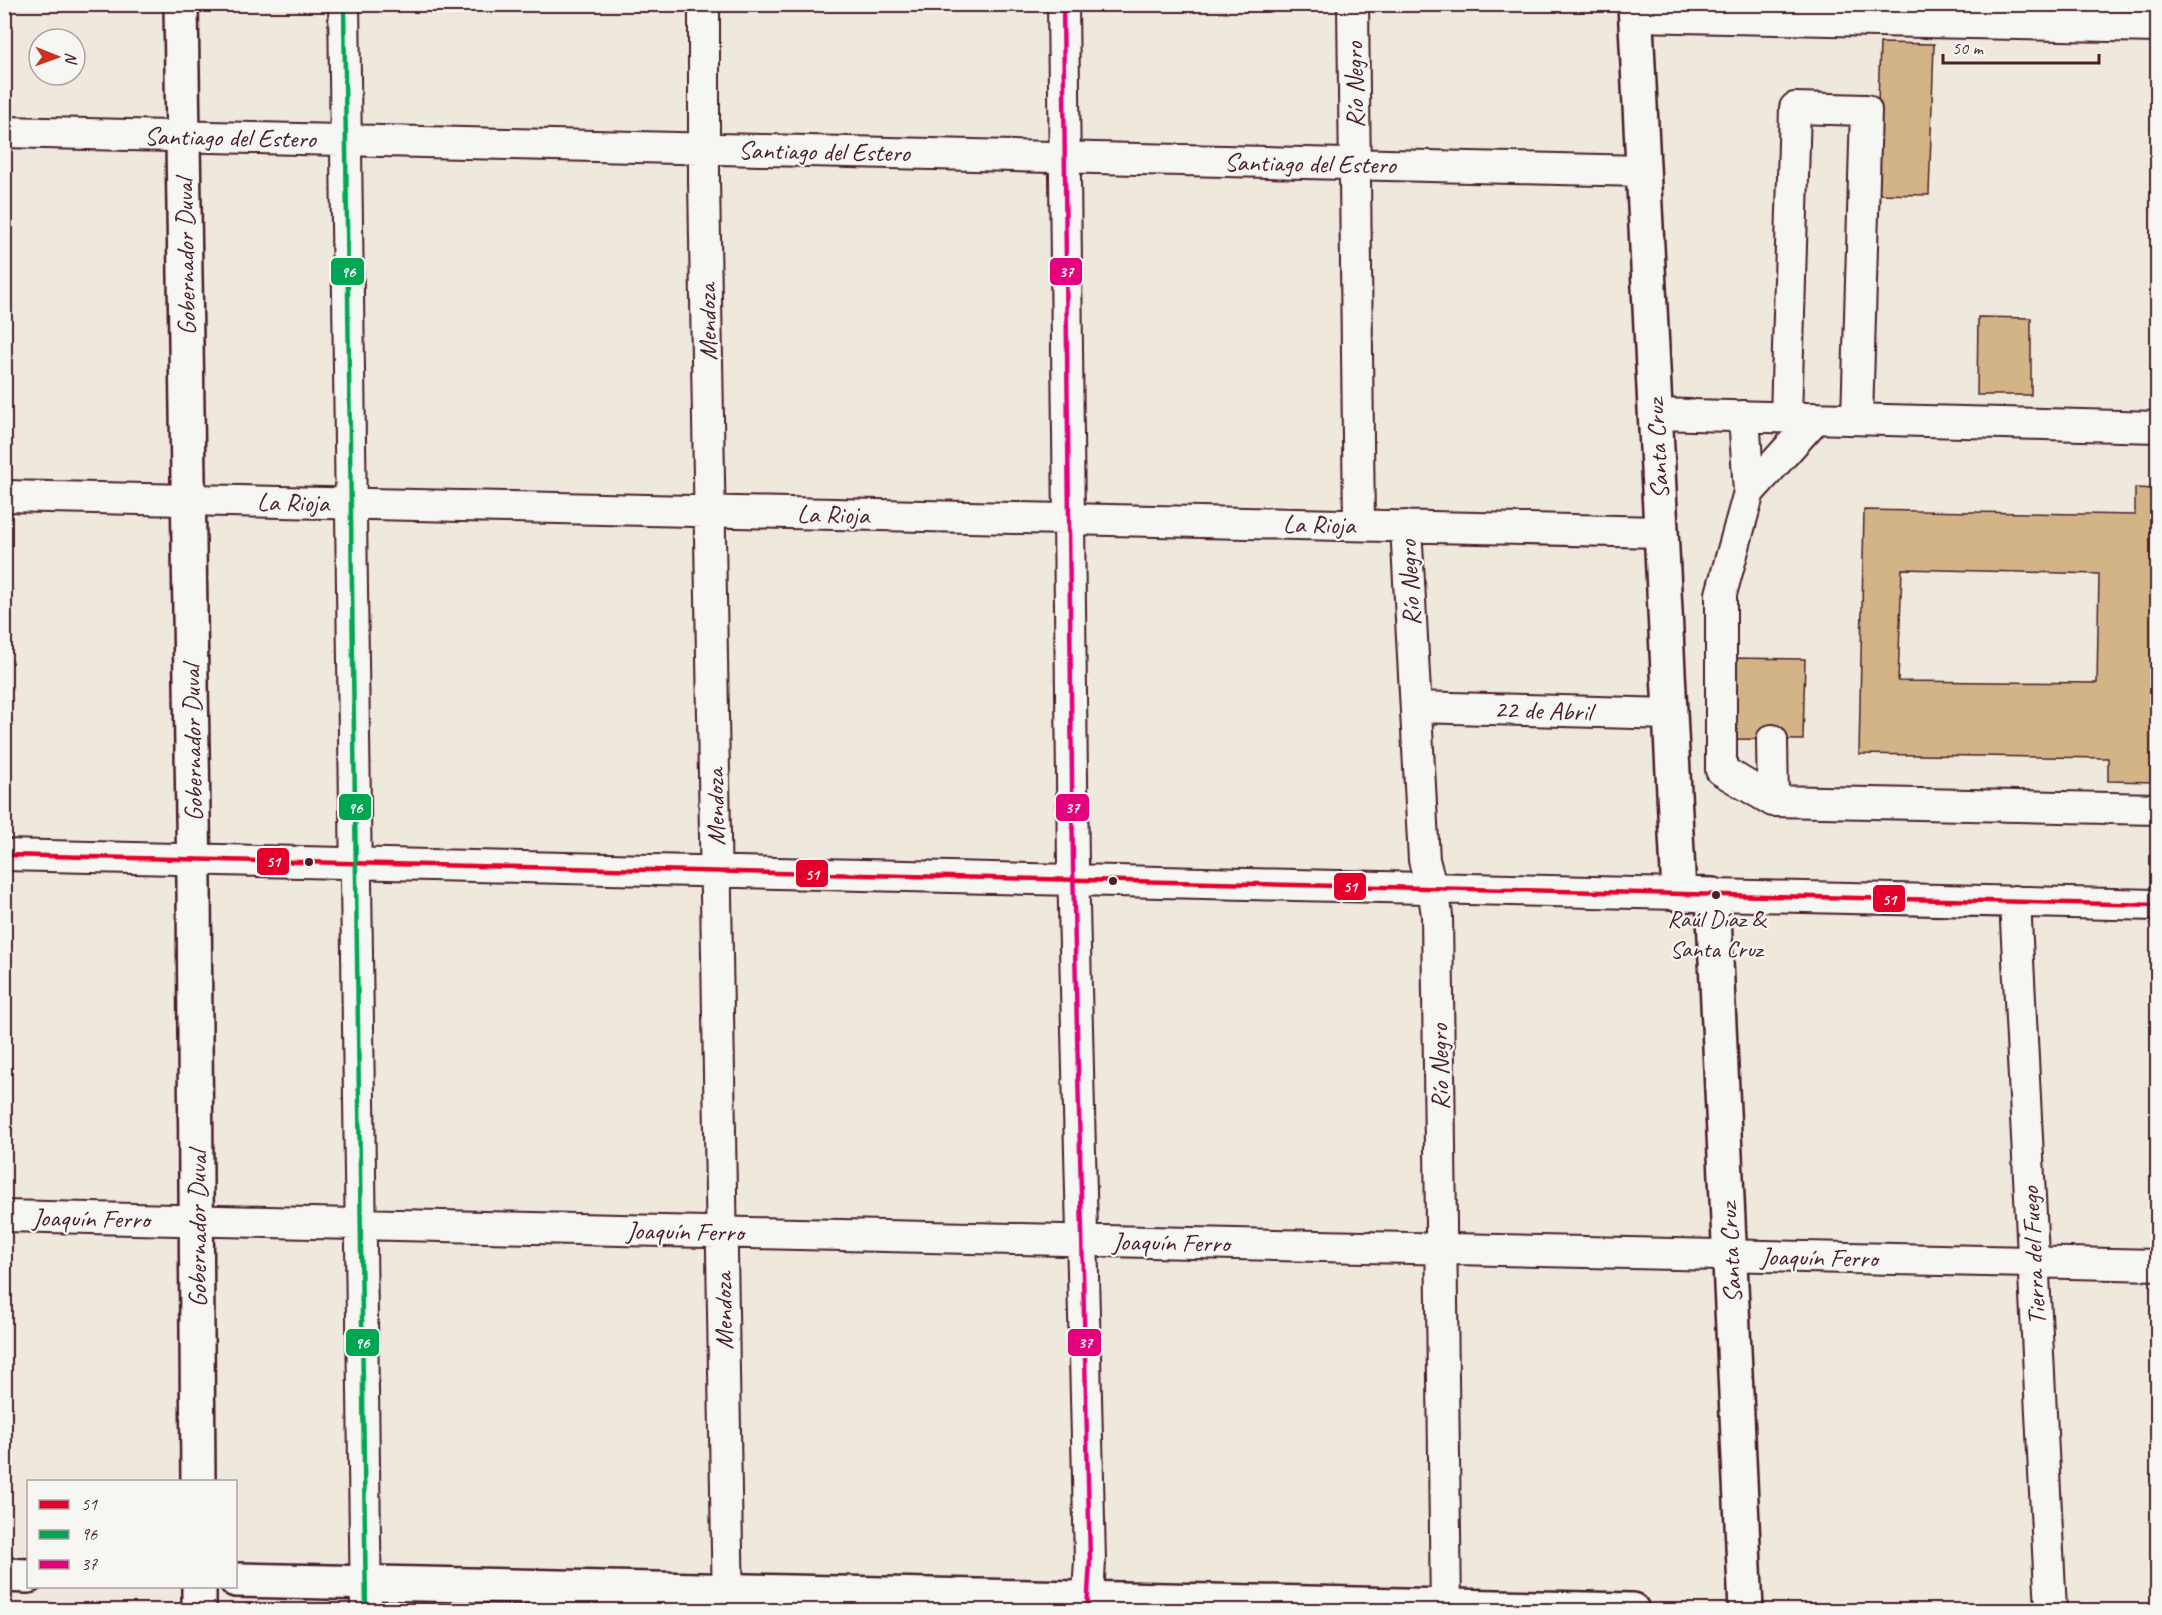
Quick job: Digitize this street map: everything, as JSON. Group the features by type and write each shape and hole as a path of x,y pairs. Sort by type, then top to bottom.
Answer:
{"main road":[{"name":"Gobernador Duval","path":"181,4 194,859 198,1480"},
{"name":"Santa Cruz","path":"1635,10 1679,894"},
{"path":"1679,894 1713,895"},
{"name":"Santa Cruz","path":"1713,895 1746,1611"},
{"path":"4,1575 27,1576"},
{"path":"237,1580 366,1597 1632,1611"},
{"path":"199,1588 199,1611"}],"street":[{"path":"344,4 366,1597"},
{"name":"Mendoza","path":"704,4 728,1601"},
{"path":"1063,4 1074,879 1090,1561 1088,1605"},
{"name":"Río Negro","path":"1353,4 1359,525"},
{"path":"1635,10 1934,14 2157,27"},
{"path":"1786,417 1796,108 1866,110 1857,419"},
{"name":"Santiago del Estero","path":"4,132 1643,171"},
{"path":"1655,414 2157,427"},
{"path":"1744,416 1749,492 1721,594 1721,770 1773,801 2157,810"},
{"path":"1749,492 1816,418"},
{"name":"La Rioja","path":"4,496 1661,532"},
{"name":"Río Negro","path":"1406,526 1424,860 1436,901 1437,916 1446,1608"},
{"name":"22 de Abril","path":"1416,707 1670,714"},
{"path":"1772,740 1773,801"},
{"path":"4,855 1679,894"},
{"path":"1713,895 2157,905"},
{"name":"Tierra del Fuego","path":"2015,902 2051,1611"},
{"name":"Joaquín Ferro","path":"4,1216 2157,1265"}],"building":[{"path":"1880,43 1934,44 1929,195 1875,194"},
{"path":"1978,317 2031,318 2031,395 1977,395"},
{"path":"2135,488 2158,489 2158,782 2108,781 2108,758 1859,754 1864,510 2135,515","holes":["1902,569 2099,574 2097,683 1898,681"]},
{"path":"1731,658 1805,659 1803,740 1730,739"}],"transit line":[{"name":"96","path":"344,4 366,1610"},
{"name":"37","path":"1063,4 1073,865 1090,1561 1087,1610"},
{"name":"51","path":"4,855 2158,905"}],"place":[{"name":"Raúl Díaz & Santa Cruz","path":"1716,895"}]}
